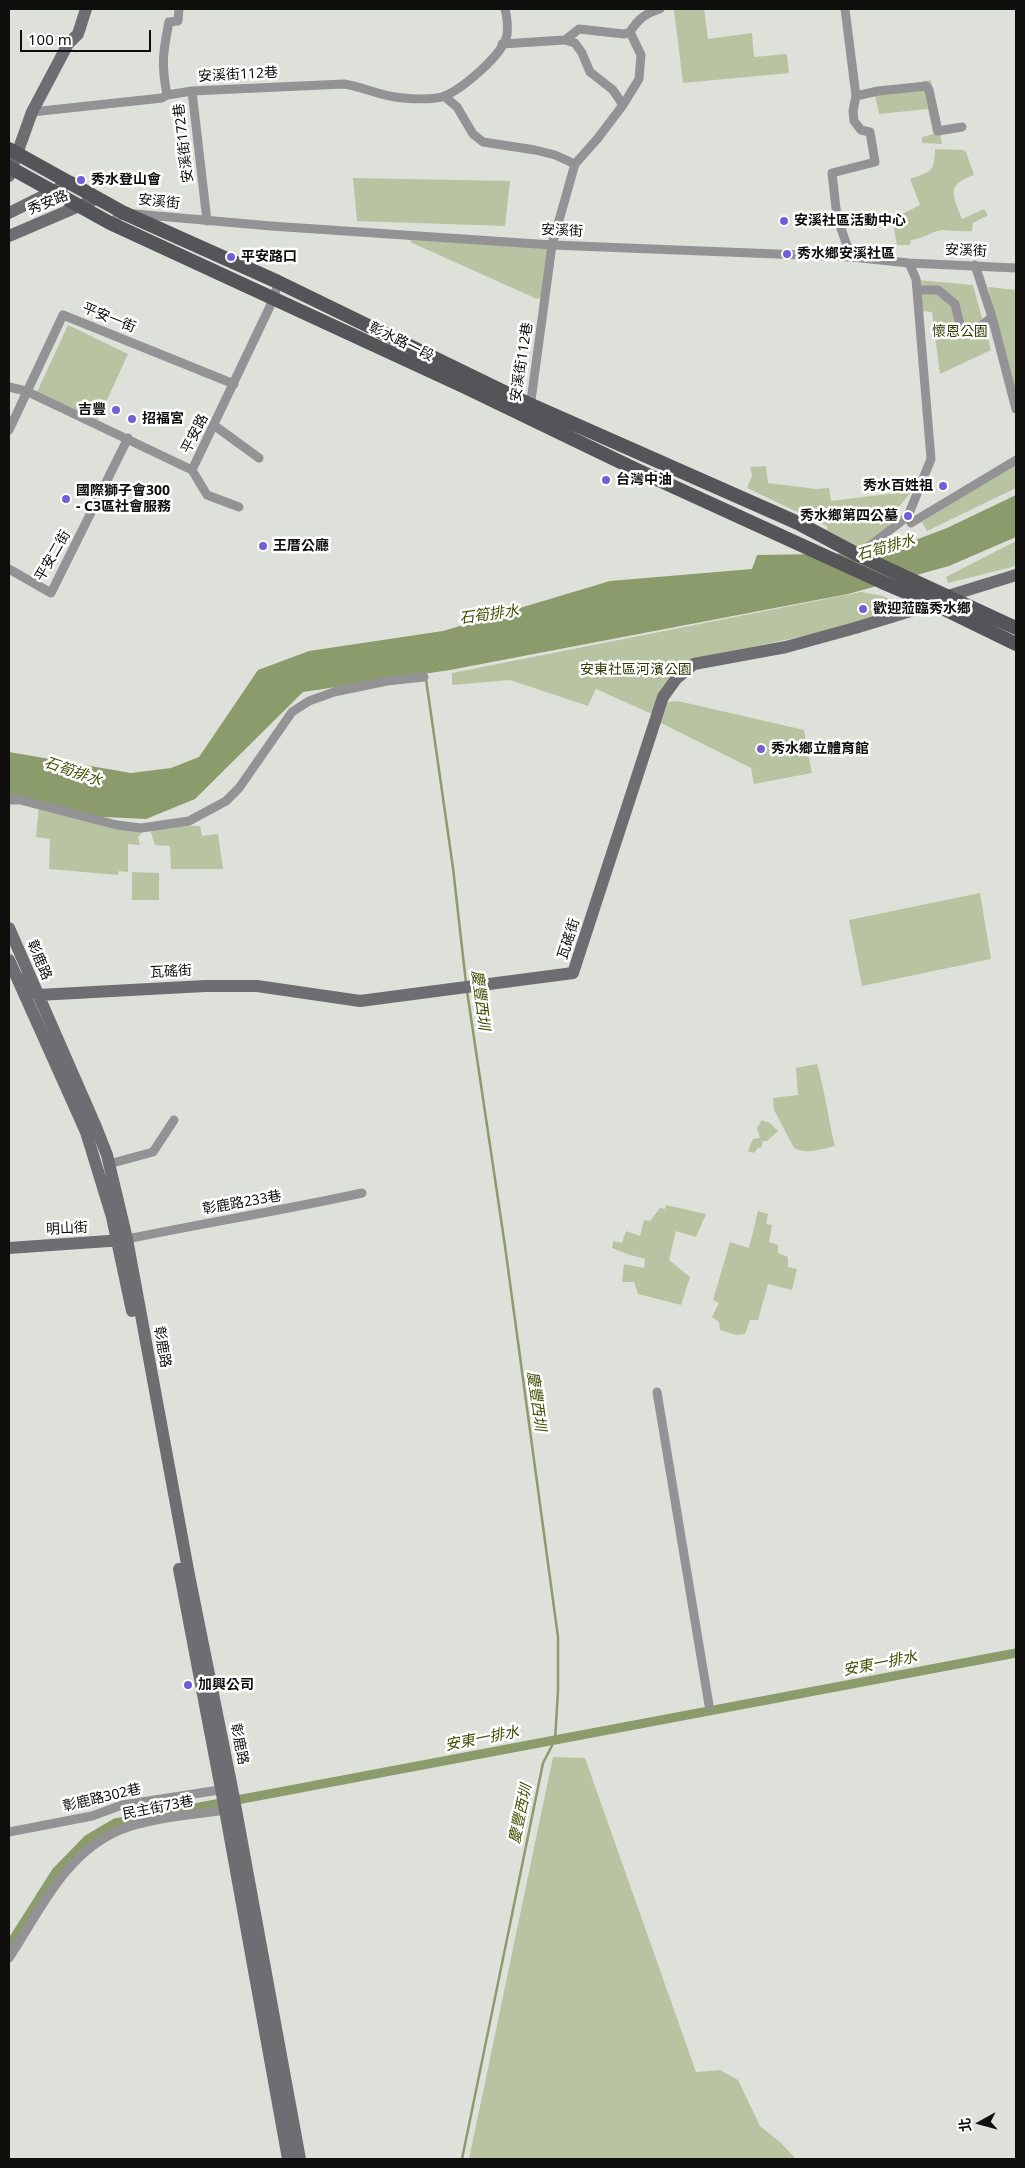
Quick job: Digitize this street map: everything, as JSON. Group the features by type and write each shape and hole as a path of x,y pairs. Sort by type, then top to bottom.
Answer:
{"main road":[{"path":"10,170 13,152 68,44 78,34 86,9"},
{"name":"彰水路一段","path":"13,152 124,212 278,282 528,411 790,539 934,604"},
{"name":"彰水路一段","path":"10,170 54,190 110,223 274,298 528,411 798,523 858,555 948,596"},
{"name":"秀安路","path":"9,212 71,182"},
{"name":"秀安路","path":"9,236 98,198"},
{"name":"瓦磘街","path":"38,995 186,986 257,986 360,1001 574,973 663,697 676,679 694,664 786,647 934,604 948,596 1016,574"},
{"path":"948,596 1016,628"},
{"path":"934,604 1016,644"},
{"name":"彰鹿路","path":"9,928 38,995 91,1130 112,1216 122,1240"},
{"name":"彰鹿路","path":"9,960 109,1164 132,1312 230,1809"},
{"path":"16,976 38,995"},
{"name":"明山街","path":"9,1248 122,1240"},
{"path":"230,1809 265,2000 300,2159"},
{"path":"265,2000 288,2159"}],"street":[{"path":"167,95 162,60 169,22 178,21 179,9"},
{"path":"506,9 507,37 483,70 444,96 457,107 473,134 483,142 535,150 555,155 575,164"},
{"path":"565,40 579,29 624,34 630,32 636,22 649,12 660,9"},
{"path":"844,9 856,96 852,111 854,121 861,130 870,132 875,162 832,173 831,179 837,217 851,257"},
{"name":"安溪街112巷","path":"528,411 552,245 575,164 598,138 640,79 641,55 630,32"},
{"path":"502,44 565,40 575,43 582,53 590,72 613,90 623,105"},
{"name":"安溪街112巷","path":"32,112 162,98 167,95 192,91 344,84 357,86 370,92 401,98 444,96"},
{"path":"856,96 878,91 926,86 929,90 938,131 962,127"},
{"name":"安溪街172巷","path":"192,91 207,221"},
{"name":"安溪街","path":"110,223 124,212 207,221 552,245 851,257 1016,268"},
{"path":"858,555 908,516 931,458 916,279 909,262"},
{"path":"975,265 992,317 1016,409"},
{"name":"平安路","path":"9,387 26,391 192,470 215,426 274,298 278,282"},
{"path":"917,290 938,290 955,304 960,325 964,331 981,326 992,317"},
{"name":"平安一街","path":"9,430 62,315 234,384"},
{"path":"215,426 259,458"},
{"name":"平安二街","path":"9,569 51,593 128,438"},
{"path":"908,516 911,523 1016,460"},
{"path":"192,470 207,495 239,507"},
{"path":"9,800 20,800 117,825 141,828 189,820 226,802 239,788 292,712 309,701 334,692 386,681 424,677"},
{"path":"109,1164 153,1152 174,1120"},
{"name":"彰鹿路233巷","path":"122,1240 217,1221 270,1213 362,1193"},
{"path":"657,1392 710,1705"},
{"name":"彰鹿路302巷","path":"9,1832 92,1816 122,1805 226,1788"},
{"name":"民主街73巷","path":"9,1958 56,1884 76,1858 94,1843 120,1829 143,1823 230,1809"}],"green space":[{"path":"704,9 708,39 752,33 754,57 787,54 789,73 683,83 674,10"},
{"path":"931,80 942,144 922,143 922,137 933,134 928,109 879,114 874,91"},
{"path":"935,149 963,150 966,152 974,175 959,183 955,187 954,192 962,219 984,209 988,215 973,223 972,231 942,230 911,240 910,245 897,245 892,219 920,205 910,179 930,170 934,163"},
{"path":"353,178 510,181 505,226 357,221"},
{"path":"413,238 545,245 549,250 545,296 537,299 410,242"},
{"name":"懷恩公園","path":"918,280 973,285 991,350 940,374 932,312 921,311"},
{"path":"988,287 1016,290 1016,397"},
{"path":"68,325 128,354 98,420 37,392"},
{"path":"1016,464 1016,488 927,531 922,522"},
{"path":"766,466 768,483 816,489 829,488 831,501 912,491 896,510 890,524 857,551 827,537 827,526 747,488 752,476 750,467"},
{"path":"1016,541 1016,566 948,583 946,577"},
{"name":"安東社區河濱公園","path":"861,592 883,596 917,612 696,659 652,714 596,689 588,706 510,680 452,685 452,673"},
{"name":"秀水鄉立體育館","path":"678,701 804,730 812,773 754,784 751,768 661,723 668,702"},
{"path":"39,805 146,828 138,837 140,845 128,844 128,872 119,871 118,875 49,869 50,839 36,837"},
{"path":"172,825 200,826 202,836 218,834 223,869 171,869 170,846 155,845 150,829"},
{"path":"132,872 159,873 159,900 132,900"},
{"path":"980,893 991,959 862,986 849,920"},
{"path":"817,1064 835,1146 814,1151 804,1151 794,1148 774,1110 773,1098 798,1095 796,1068"},
{"path":"762,1120 770,1123 778,1131 767,1141 763,1141 761,1148 758,1148 754,1153 748,1151 753,1139 760,1138 757,1128"},
{"path":"666,1205 706,1214 696,1237 676,1231 669,1260 690,1277 681,1305 638,1294 634,1282 622,1282 624,1264 644,1268 645,1259 612,1248 613,1241 622,1243 626,1231 640,1236 644,1220 650,1221 660,1208 665,1209"},
{"path":"758,1211 768,1214 766,1224 772,1225 769,1242 778,1245 778,1253 788,1257 788,1267 797,1269 792,1290 768,1284 758,1320 750,1320 745,1334 736,1335 720,1330 719,1322 712,1317 719,1303 713,1300 730,1242 749,1248"},
{"path":"553,1757 585,1758 696,2072 720,2070 738,2080 760,2126 781,2143 796,2159 469,2159"}],"water":[{"name":"石筍排水","path":"1016,495 1016,537 949,566 848,594 450,670 303,692 195,799 146,819 85,816 9,798 9,752 131,773 171,768 199,757 258,670 309,651 443,631 610,581 752,569 757,555 881,553 947,528"}],"waterway":[{"name":"慶豐西圳","path":"426,679 453,868 466,983"},
{"name":"慶豐西圳","path":"462,2159 543,1763 555,1740 558,1691 558,1637 505,1246 467,991"},
{"name":"安東一排水","path":"9,1946 56,1872 88,1839 115,1823 1016,1653"}],"place":[{"name":"秀水登山會","path":"81,180"},
{"name":"安溪社區活動中心","path":"784,221"},
{"name":"秀水鄉安溪社區","path":"787,254"},
{"name":"平安路口","path":"231,257"},
{"name":"吉豐","path":"116,410"},
{"name":"招福宮","path":"132,419"},
{"name":"台灣中油","path":"606,480"},
{"name":"秀水百姓祖","path":"943,486"},
{"name":"國際獅子會300 - C3區社會服務","path":"66,499"},
{"name":"秀水鄉第四公墓","path":"908,516"},
{"name":"王厝公廳","path":"263,546"},
{"name":"歡迎蒞臨秀水鄉","path":"863,609"},
{"name":"秀水鄉立體育館","path":"761,749"},
{"name":"加興公司","path":"188,1685"}]}
